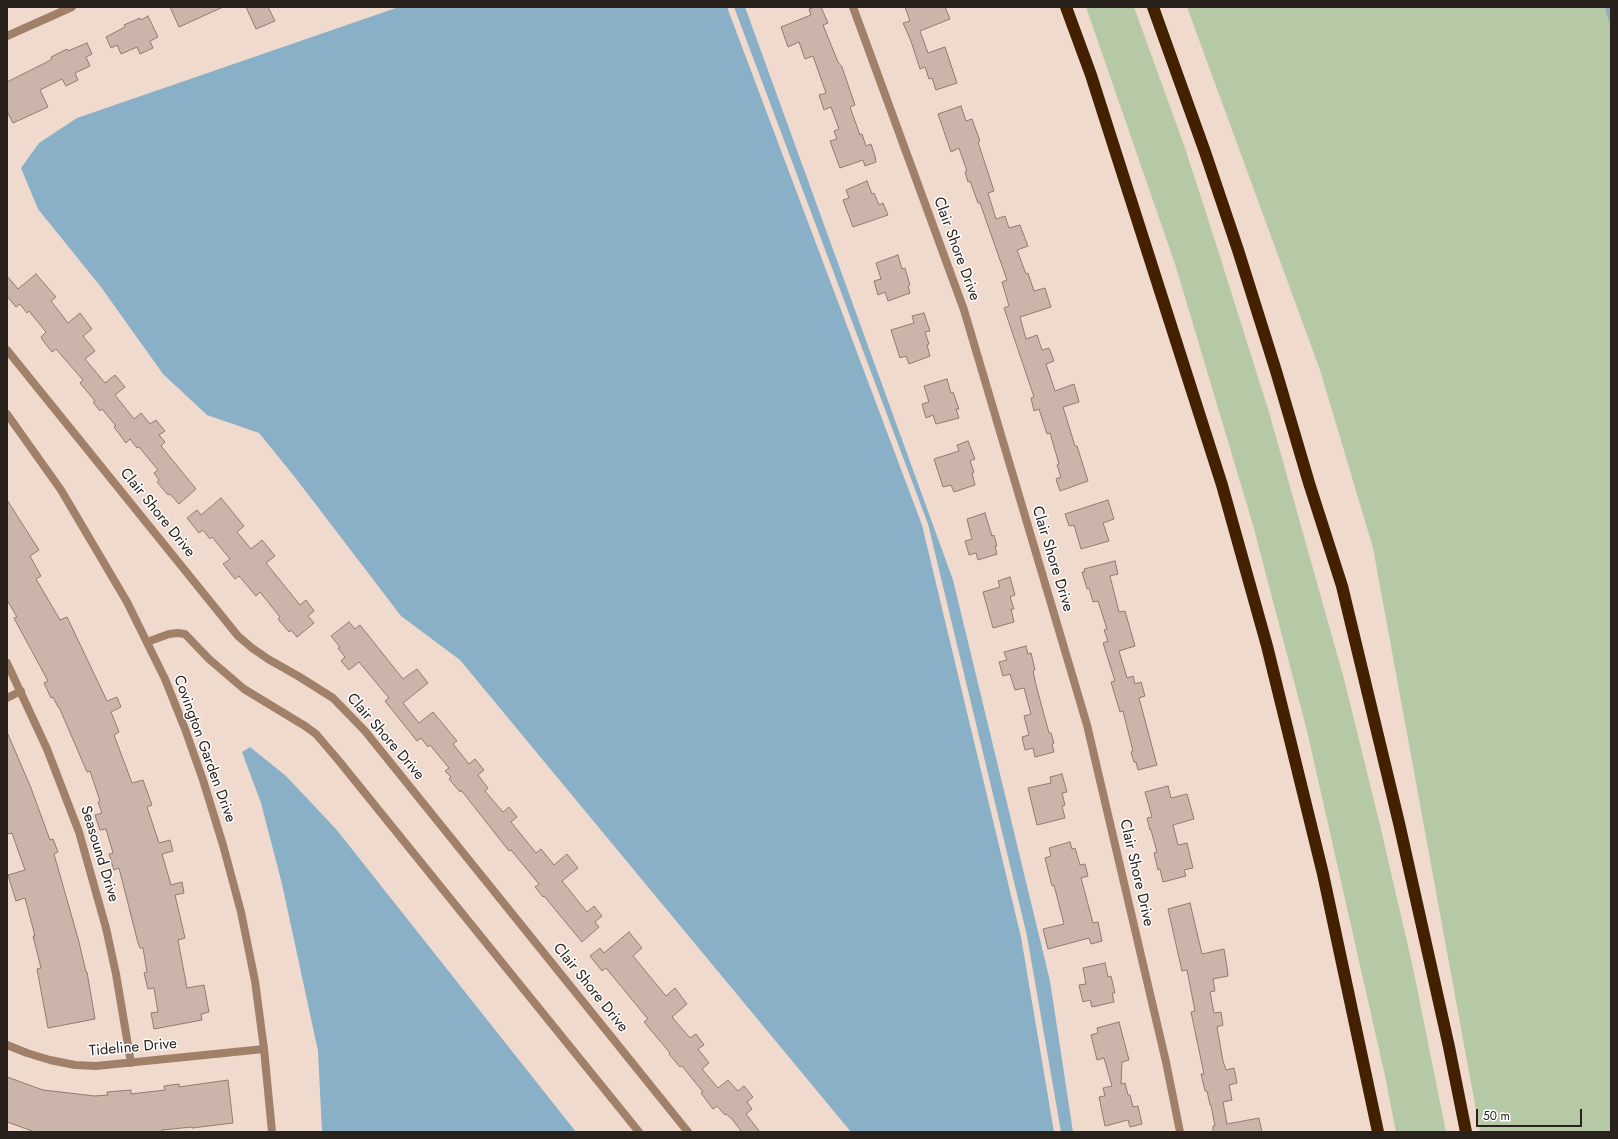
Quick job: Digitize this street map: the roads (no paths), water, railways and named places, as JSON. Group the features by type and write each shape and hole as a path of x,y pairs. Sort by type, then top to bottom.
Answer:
{"highway":[{"path":"1066,7 1091,75 1222,486 1265,638 1323,874 1378,1132"},
{"path":"1153,7 1205,152 1238,250 1342,586 1399,823 1449,1047 1466,1132"}],"street":[{"path":"7,36 72,7"},
{"name":"Clair Shore Drive","path":"853,7 964,310 1087,725 1166,1062 1180,1132"},
{"name":"Clair Shore Drive","path":"7,350 238,636 268,659 333,698 365,731 688,1132"},
{"name":"Covington Garden Drive","path":"7,414 61,490 127,602 165,679 185,729 203,780 223,845 246,935 255,981 264,1049 272,1132"},
{"path":"147,642 178,632 185,634 209,659 244,690 299,722 316,734 639,1132"},
{"name":"Seasound Drive","path":"7,663 21,691 63,790 93,879 116,974 131,1063"},
{"path":"7,698 21,691"},
{"name":"Tideline Drive","path":"7,1045 27,1054 75,1065 96,1066 264,1049"}],"water":[{"path":"399,7 727,7 922,525 1021,937 1054,1132 851,1132 460,660 401,616 294,476 259,433 207,415 163,374 101,287 38,209 21,168 39,143 77,118"},
{"path":"734,7 745,7 953,580 1050,981 1073,1132 1061,1132 1027,936 928,524"},
{"path":"250,747 286,776 336,829 576,1132 322,1132 318,1051 282,884 261,803 242,752"}],"waterway":[{"path":"1607,7 1611,21"}]}
